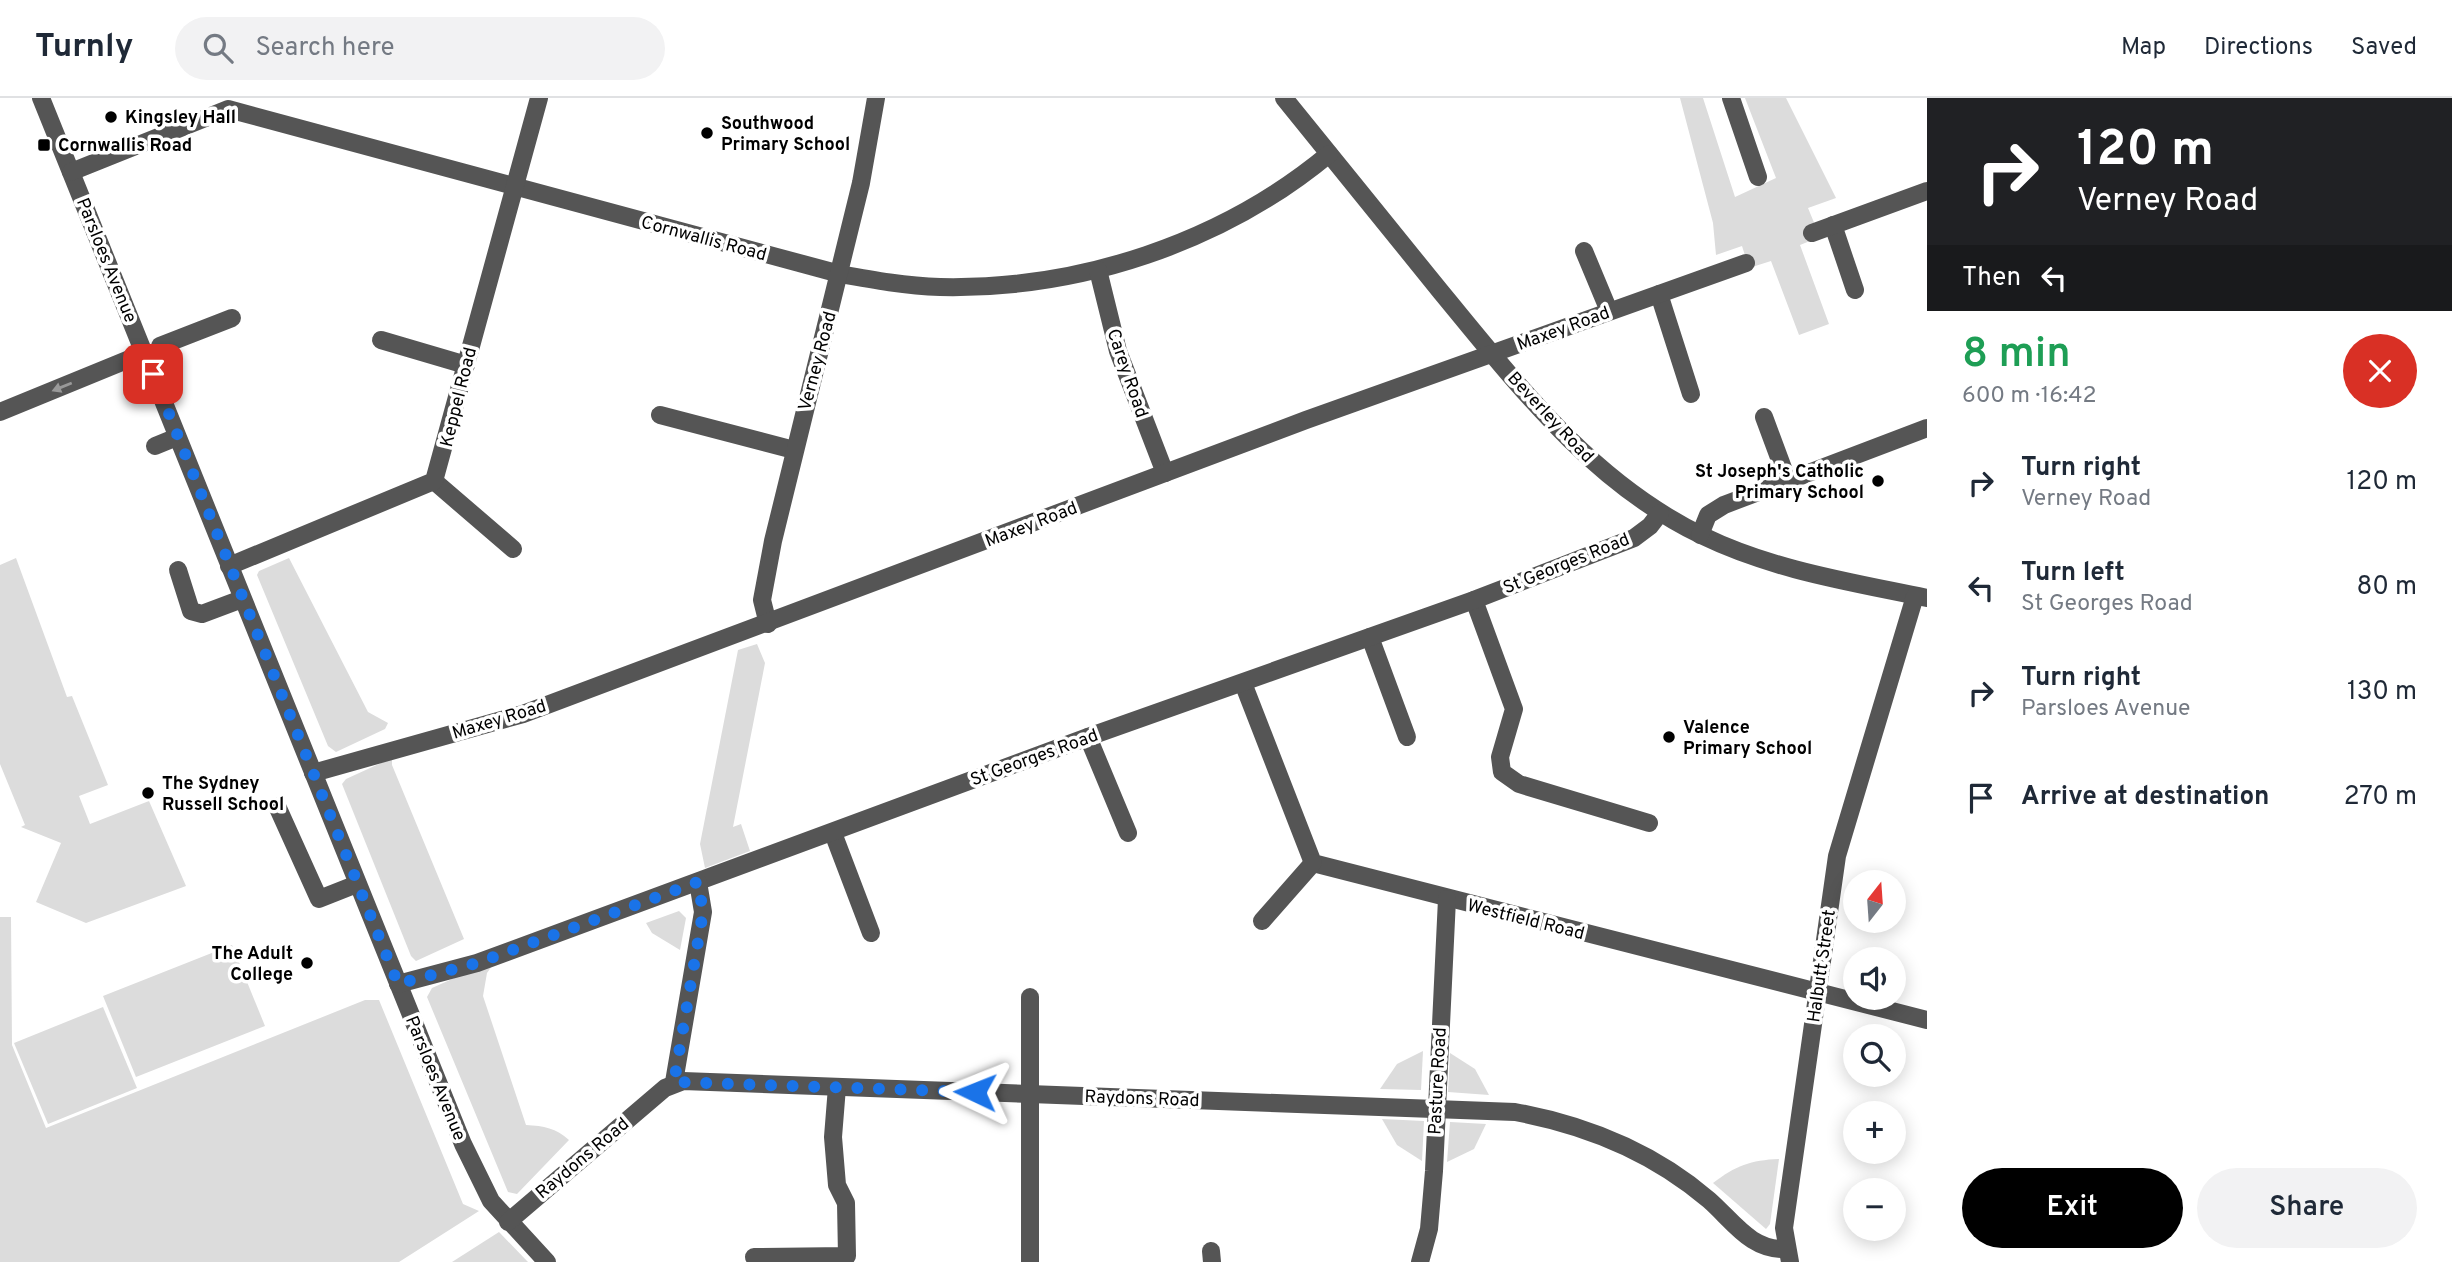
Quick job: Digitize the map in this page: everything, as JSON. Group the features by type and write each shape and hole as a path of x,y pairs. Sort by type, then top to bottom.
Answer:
{"street":[{"name":"Parsloes Avenue","path":"41,98 71,172 152,350 177,437 471,1162 491,1201 547,1262"},
{"name":"Keppel Road","path":"434,481 539,98"},
{"name":"Verney Road","path":"768,624 762,600 794,450 861,183 876,98"},
{"name":"Beverley Road","path":"1283,98 1492,354 1576,449 1660,513 1700,535 1767,562 1921,597"},
{"path":"1731,98 1758,177"},
{"name":"Cornwallis Road","path":"71,172 226,104 515,187 840,274 899,284 975,287 1098,270 1155,252 1211,229 1293,184 1329,154"},
{"path":"1812,233 1927,191"},
{"path":"1833,225 1855,290"},
{"path":"1584,251 1609,311"},
{"name":"Maxey Road","path":"313,774 523,714 1164,473 1746,263"},
{"name":"Carey Road","path":"1098,270 1118,351 1164,473"},
{"path":"1659,293 1691,394"},
{"path":"0,412 232,318"},
{"path":"381,341 466,365"},
{"path":"660,415 794,450"},
{"path":"1764,417 1787,479"},
{"path":"1700,535 1708,515 1724,505 1927,428"},
{"path":"155,446 177,437"},
{"path":"229,566 434,481 513,549"},
{"name":"St Georges Road","path":"398,984 477,963 1088,737 1474,600 1634,538 1650,526 1660,513"},
{"path":"178,570 191,611 202,614 242,599"},
{"name":"Halbutt Street","path":"1788,1256 1784,1228 1837,856 1921,597"},
{"path":"1474,600 1514,709 1500,757 1502,772 1519,784 1649,823"},
{"path":"1370,637 1407,737"},
{"path":"1243,683 1313,863 1262,921"},
{"path":"1088,737 1128,833"},
{"path":"277,806 319,899 358,884"},
{"path":"833,832 872,933"},
{"name":"Westfield Road","path":"1313,863 1927,1020"},
{"path":"674,1082 703,912 698,882"},
{"name":"Pasture Road","path":"1420,1262 1429,1228 1447,899"},
{"path":"1030,996 1030,1262"},
{"name":"Raydons Road","path":"508,1222 674,1082 1436,1107 1515,1112 1567,1124 1642,1154 1686,1182 1758,1246 1788,1256"},
{"path":"754,1257 847,1256 846,1203 837,1185 834,1137 837,1087"}],"shaded area":[{"path":"1680,98 1703,98 1735,197 1776,178 1745,98 1786,98 1836,198 1808,208 1820,237 1800,245 1829,324 1799,335 1771,261 1749,268 1742,246 1716,255 1713,223"},
{"path":"16,558 67,697 72,696 108,785 79,796 90,824 149,801 186,886 86,923 36,902 61,843 21,827 25,825 0,764 0,565"},
{"path":"289,558 368,712 388,723 385,729 336,752 328,746 257,575 259,571"},
{"path":"757,644 765,663 733,827 741,824 750,851 705,868 700,844 738,650"},
{"path":"392,758 392,765 464,939 416,961 411,956 342,784 346,779"},
{"path":"679,911 686,918 680,950 652,933 646,923"},
{"path":"0,917 11,917 12,1045 46,1128 365,1000 379,1000 463,1204 479,1211 399,1262 0,1262"},
{"path":"232,945 265,1026 136,1077 103,996"},
{"path":"490,962 492,966 487,973 483,996 526,1125 549,1128 569,1140 517,1194 508,1192 427,997 432,988"},
{"path":"103,1007 137,1088 48,1124 14,1043"},
{"path":"1423,1051 1421,1090 1380,1089 1397,1064"},
{"path":"1450,1053 1475,1069 1489,1095 1448,1092"},
{"path":"1382,1119 1424,1121 1422,1161 1397,1145"},
{"path":"1450,1122 1486,1124 1474,1149 1447,1162"},
{"path":"1779,1159 1770,1224 1766,1229 1713,1183 1744,1165"},
{"path":"499,1232 528,1262 452,1262"}],"place":[{"name":"Kingsley Hall","path":"111,117"},
{"name":"Southwood Primary School","path":"707,133"},
{"name":"Cornwallis Road","path":"44,145"},
{"name":"St Joseph's Catholic Primary School","path":"1878,481"},
{"name":"Valence Primary School","path":"1669,737"},
{"name":"The Sydney Russell School","path":"148,793"},
{"name":"The Adult College","path":"307,963"}],"route":[{"path":"153,374 398,984 477,963 698,882 702,893 703,912 674,1082 975,1092"}]}
